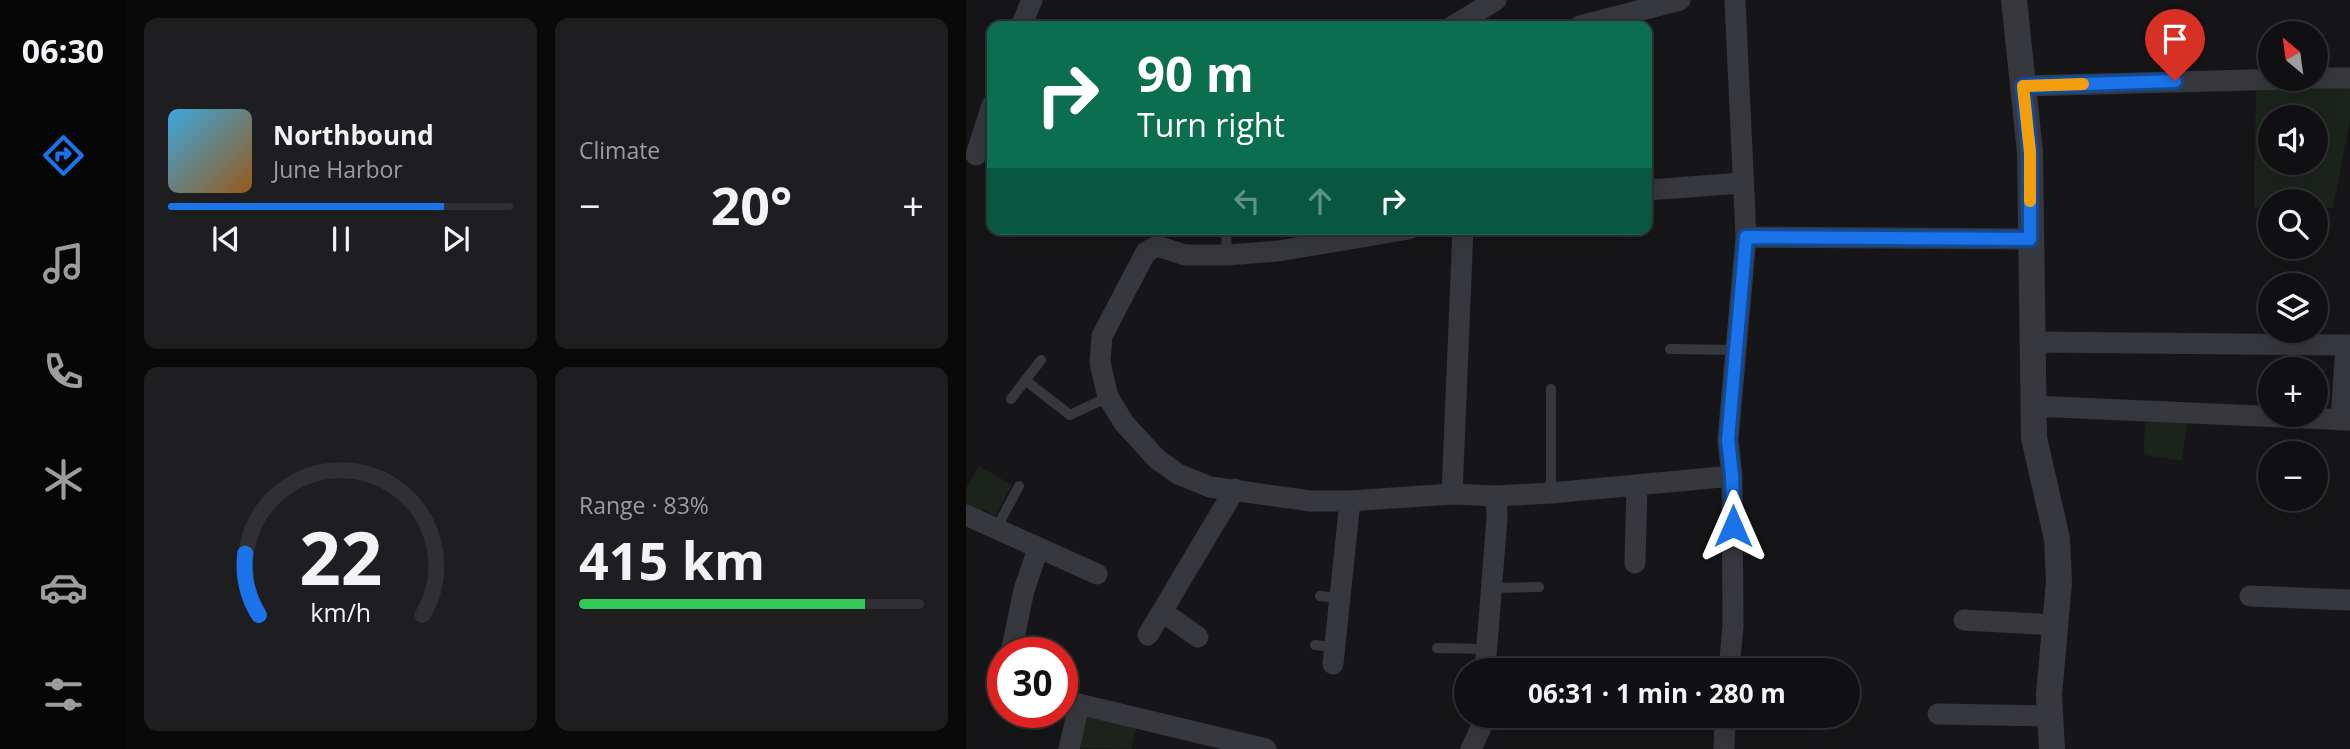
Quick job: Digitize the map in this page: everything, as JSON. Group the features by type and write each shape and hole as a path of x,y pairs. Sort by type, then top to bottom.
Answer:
{"street":[{"path":"1023,21 1032,0"},
{"path":"1461,21 1496,0"},
{"path":"1599,21 1680,0"},
{"path":"1729,658 1733,626 1732,475 1728,440 1746,237 1735,0"},
{"path":"2014,0 2030,152 2030,342 2034,438 2057,539 2059,582 2050,716 2052,749"},
{"path":"2328,78 2350,78"},
{"path":"2023,86 2258,80"},
{"path":"978,155 987,122"},
{"path":"1652,190 1743,183"},
{"path":"1336,235 1312,237 1227,255 1185,255 1157,246 1146,252 1102,336 1100,363 1108,397 1124,423 1157,459 1178,474 1199,482 1311,501 1452,494 1496,496 1551,493 1732,475"},
{"path":"1452,494 1463,235"},
{"path":"1746,237 2030,239"},
{"path":"2030,342 2348,345 2345,420 2032,406"},
{"path":"1635,563 1637,485"},
{"path":"1148,635 1235,489"},
{"path":"1486,658 1496,496"},
{"path":"1328,652 1330,597 1350,501"},
{"path":"966,515 995,531 1097,574"},
{"path":"1014,637 1024,590 1038,549"},
{"path":"2250,596 2350,600"},
{"path":"1164,612 1198,637"},
{"path":"1964,620 2056,625"},
{"path":"1078,705 1253,747"},
{"path":"1938,714 2050,716"},
{"path":"1069,749 1070,728"},
{"path":"1471,749 1480,728"},
{"path":"1724,749 1725,728"}],"lane":[{"path":"1226,235 1227,255"},
{"path":"1670,349 1737,350"},
{"path":"1011,399 1041,360"},
{"path":"1025,380 1070,415 1108,397"},
{"path":"1551,389 1551,493"},
{"path":"995,531 1019,486"},
{"path":"1492,588 1539,587"},
{"path":"1437,648 1478,658"}],"shaded area":[{"path":"2256,88 2258,91 2328,91 2328,88 2350,88 2350,120 2333,208 2328,208 2328,189 2258,189 2258,208 2254,208"},
{"path":"2145,418 2187,422 2182,461 2144,455"},
{"path":"979,466 1012,485 995,516 983,509 980,515 966,507 966,488"},
{"path":"1088,717 1137,725 1131,749 1078,748 1083,720"}],"slow traffic":[{"path":"2030,201 2030,152 2023,86 2083,84"}],"route":[{"path":"1733,526 1728,440 1746,237 2030,239 2030,152 2023,86 2175,81"}]}
